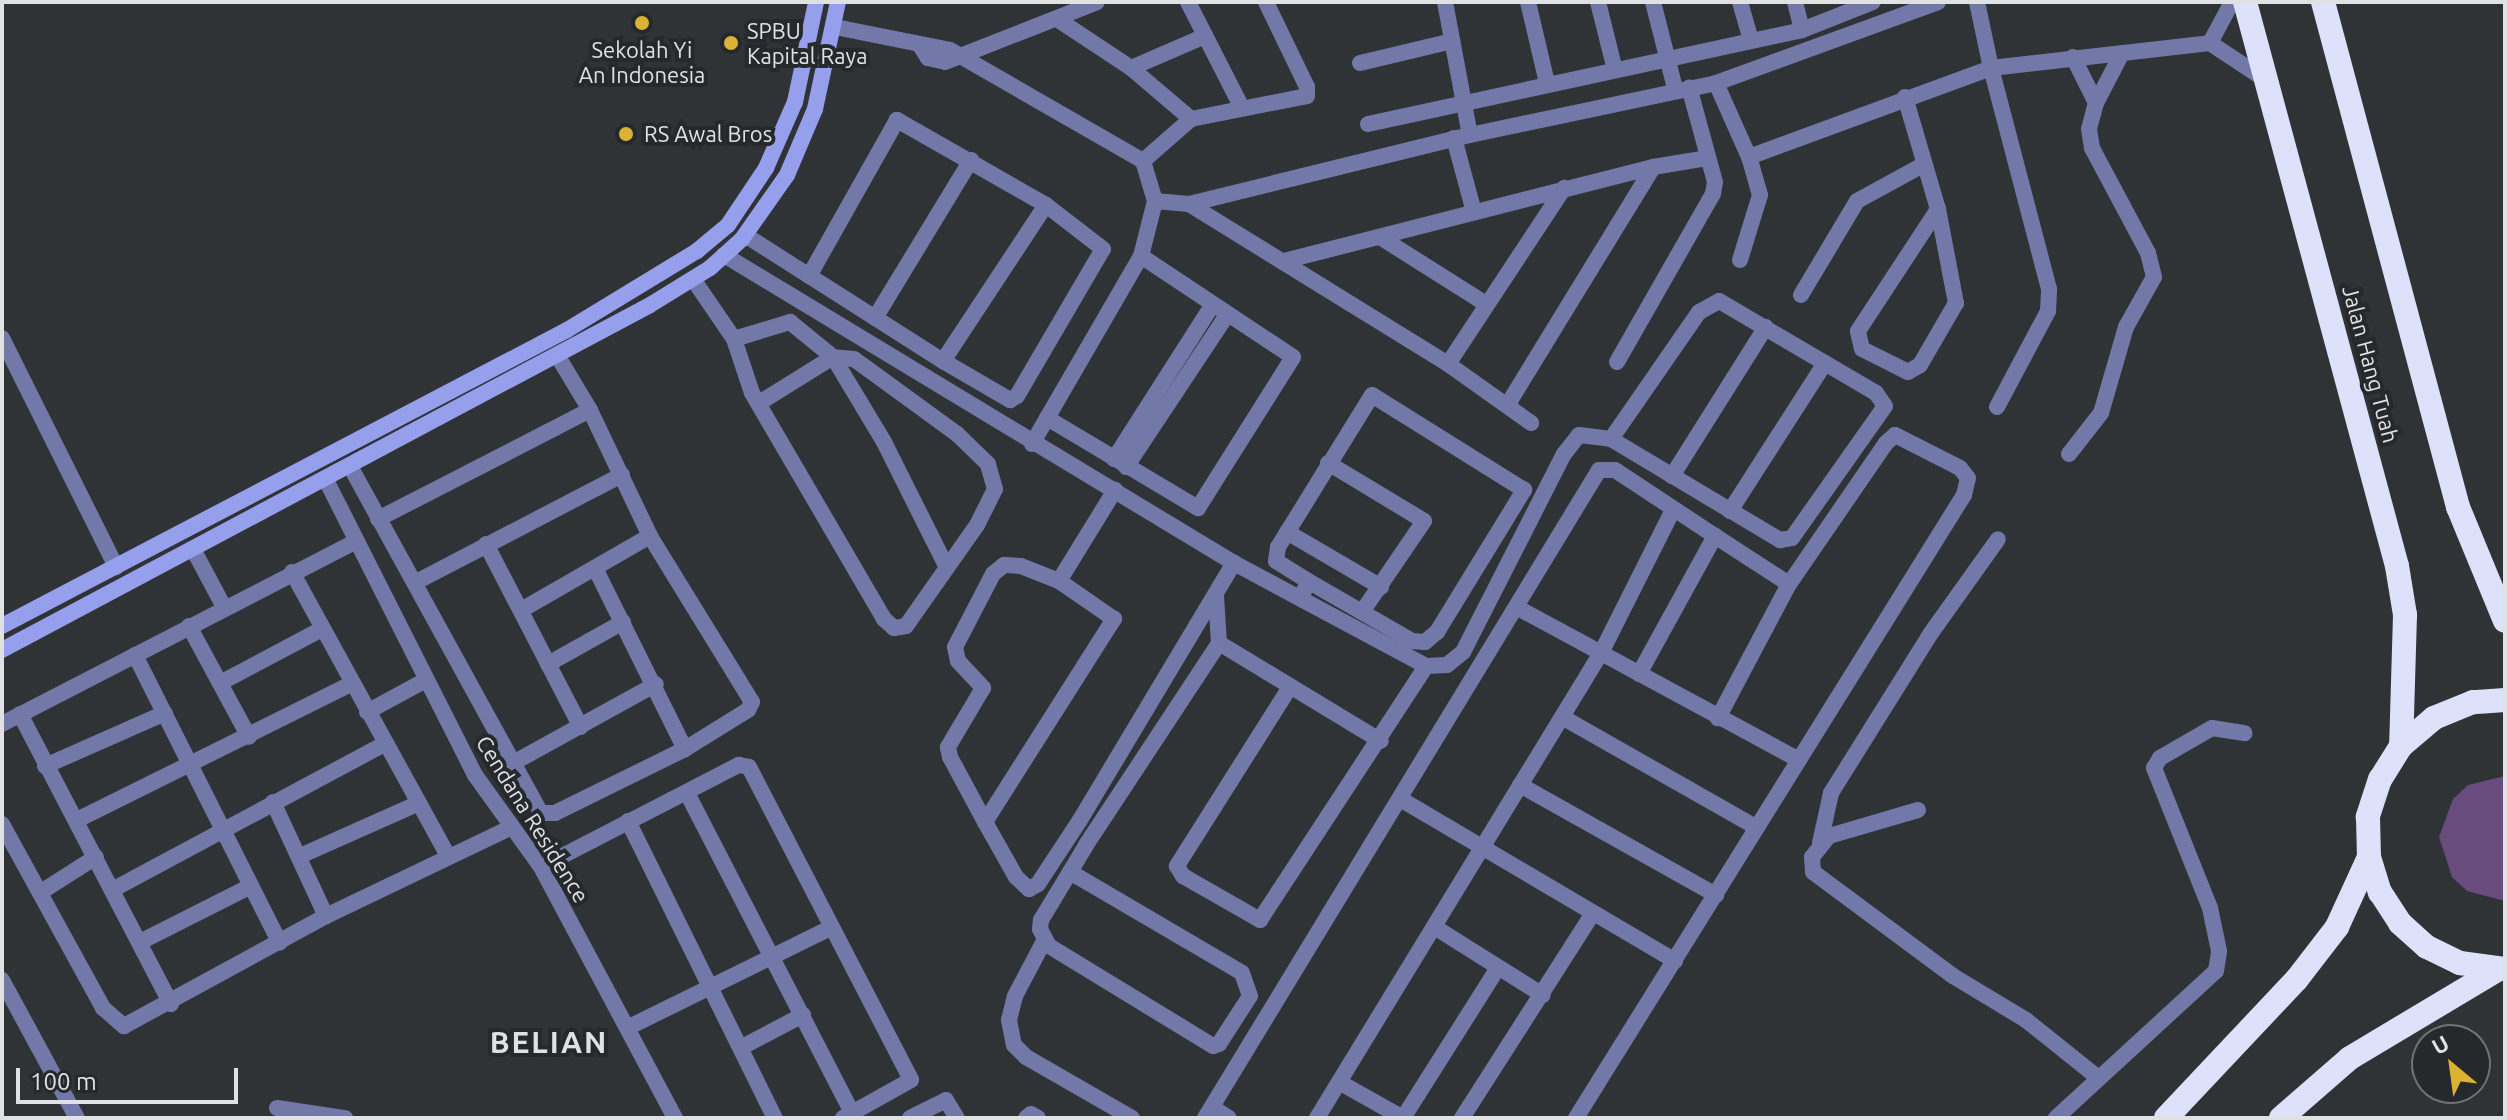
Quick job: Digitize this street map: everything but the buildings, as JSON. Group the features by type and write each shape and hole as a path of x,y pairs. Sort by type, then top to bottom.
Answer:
{"highway":[{"name":"Jalan Hang Tuah","path":"2245,2 2397,566 2405,615 2401,746"},
{"path":"2323,2 2458,507 2505,621"},
{"path":"2501,969 2460,963 2409,931 2380,892 2369,857 2368,817 2380,779 2401,746 2434,718 2473,702 2505,700"},
{"path":"2166,1118 2297,979 2337,927 2369,857"},
{"path":"2281,1118 2350,1058 2414,1015 2501,969"}],"main road":[{"path":"2,626 604,310 663,275 728,225 766,168 795,102 816,2"},
{"path":"2,650 557,355 693,279 724,255 745,235 787,175 815,109 838,2"},
{"path":"397,418 406,435"}],"street":[{"path":"961,58 1097,2"},
{"path":"1188,2 1241,106"},
{"path":"1143,161 1191,119 1308,94 1266,2"},
{"path":"1445,2 1464,105 1462,136 1474,212"},
{"path":"1528,2 1547,83"},
{"path":"1598,2 1615,70"},
{"path":"1617,362 1710,204 1715,182 1682,88 1667,60 1653,2"},
{"path":"1740,2 1750,38"},
{"path":"1795,2 1802,30"},
{"path":"1368,124 1464,105 1547,83 1667,60 1750,38 1802,30 1873,2"},
{"path":"1155,201 1189,204 1462,136 1716,83 1938,2"},
{"path":"1977,2 1991,68 2049,289 2048,311 1997,407"},
{"path":"2210,43 2232,2"},
{"path":"1057,19 1131,68 1191,119"},
{"path":"835,27 921,47 935,44 1143,161 1155,201 1141,256 1032,444"},
{"path":"1131,68 1205,36"},
{"path":"1360,63 1452,41"},
{"path":"1749,157 1905,97 1991,68 2210,43 2266,80"},
{"path":"2069,454 2101,413 2126,327 2154,277 2148,253 2092,148 2089,129 2096,103 2122,53"},
{"path":"2073,57 2096,103"},
{"path":"1716,83 1749,157 1760,195 1740,260"},
{"path":"1905,97 1938,209 1956,303 1920,365 1908,372 1862,349 1858,331 1938,209"},
{"path":"745,235 809,276 943,361 1010,400 1017,396 1103,251 1099,241 1046,205 903,120 893,121 809,276"},
{"path":"1284,261 1564,188 1653,167 1708,158"},
{"path":"875,318 971,160"},
{"path":"1801,295 1857,201 1923,165"},
{"path":"1508,404 1653,167"},
{"path":"1448,364 1564,188"},
{"path":"1189,204 1448,364 1531,423"},
{"path":"943,361 1046,205"},
{"path":"1380,237 1486,304"},
{"path":"724,255 1032,444 1115,490 1234,563 1305,588 1364,609 1412,641 1432,638 1524,491 1372,395 1287,532 1276,561 1305,588 1426,666 1447,665 1463,652 1570,445 1589,433 1611,439 1772,540 1792,538 1882,413 1879,396 1726,302 1706,305 1611,439"},
{"path":"1047,418 1195,508 1204,503 1293,357 1141,256"},
{"path":"693,279 734,339 759,403 891,626 898,629 910,622 995,489 988,464 854,359 833,357 759,403"},
{"path":"1120,463 1212,306"},
{"path":"1120,463 1227,315"},
{"path":"734,339 790,322 833,357 884,442 946,566"},
{"path":"1672,476 1766,327"},
{"path":"2,338 116,567"},
{"path":"350,466 378,519 418,581 539,811 547,816 685,749 748,710 752,702 650,536 590,410 557,355"},
{"path":"1730,511 1825,363"},
{"path":"378,519 590,410"},
{"path":"1576,1118 1964,495 1968,478 1960,468 1895,435 1789,584 1718,718"},
{"path":"1328,463 1423,517 1424,524 1364,609"},
{"path":"1229,1118 1208,1113 1402,800 1599,470 1615,470 1789,584"},
{"path":"418,581 622,475"},
{"name":"Cendana Residence","path":"326,480 475,775 510,828 541,867 675,1118"},
{"path":"1059,581 1115,490"},
{"path":"1317,1118 1436,928 1601,653 1673,510"},
{"path":"1287,532 1381,587"},
{"path":"523,609 596,570 650,536"},
{"path":"1639,674 1715,536"},
{"path":"1998,539 1931,633 1831,793 1820,843 1811,865 1816,876 1953,976 2026,1020 2096,1076"},
{"path":"2,724 357,541"},
{"path":"486,544 523,609 581,727"},
{"path":"193,549 224,607"},
{"path":"985,822 1114,619 1059,581 1004,565 993,574 955,647 958,661 983,688 948,747 985,822 1016,877 1034,888 1234,563"},
{"path":"596,570 656,684 685,749"},
{"path":"292,572 384,744 449,857"},
{"path":"1132,1118 1026,1057 1014,1045 1009,1020 1015,996 1044,941 1041,920 1219,643 1216,595"},
{"path":"1518,608 1799,760"},
{"path":"548,664 623,622"},
{"path":"189,626 249,737"},
{"path":"220,683 322,629"},
{"path":"1219,643 1381,741"},
{"path":"135,655 225,828 280,943"},
{"path":"1290,687 1177,866 1183,876 1260,920 1381,741 1426,666"},
{"path":"367,712 426,680"},
{"path":"77,820 351,684"},
{"path":"513,763 656,684"},
{"path":"45,766 165,713"},
{"path":"20,714 45,766 142,941 171,1004"},
{"path":"1562,717 1757,828"},
{"path":"2056,1118 2096,1076 2216,971 2219,951 2210,908 2154,764 2212,728 2245,733"},
{"path":"112,890 384,744"},
{"path":"541,867 739,765 749,767 911,1080 848,1116 803,1015 687,793"},
{"path":"1520,785 1716,895"},
{"path":"1402,800 1675,961"},
{"path":"273,802 326,916"},
{"path":"300,856 419,803"},
{"path":"1820,843 1844,830 1918,810"},
{"path":"628,821 775,1118"},
{"path":"2,824 116,1024 124,1026 171,1004 326,916 510,828"},
{"path":"41,892 96,857"},
{"path":"1044,941 1213,1046 1247,1004 1250,989 1242,973 1070,872"},
{"path":"142,941 251,886"},
{"path":"1462,1118 1593,913"},
{"path":"629,1027 832,927"},
{"path":"1436,928 1543,995"},
{"path":"1339,1082 1403,1118 1498,968"},
{"path":"2,980 7,1002 77,1118"},
{"path":"742,1047 803,1015"},
{"path":"910,1118 946,1100 957,1118"},
{"path":"277,1108 345,1118"},
{"path":"1026,1118 1038,1118"}],"shaded area":[{"path":"2505,776 2505,901 2467,891 2452,877 2439,837 2453,799 2468,785"}],"place":[{"name":"Sekolah Yi An Indonesia","path":"642,23"},
{"name":"SPBU Kapital Raya","path":"731,43"},
{"name":"RS Awal Bros","path":"626,134"}],"district":[{"name":"BELIAN","path":"549,1042"}]}
